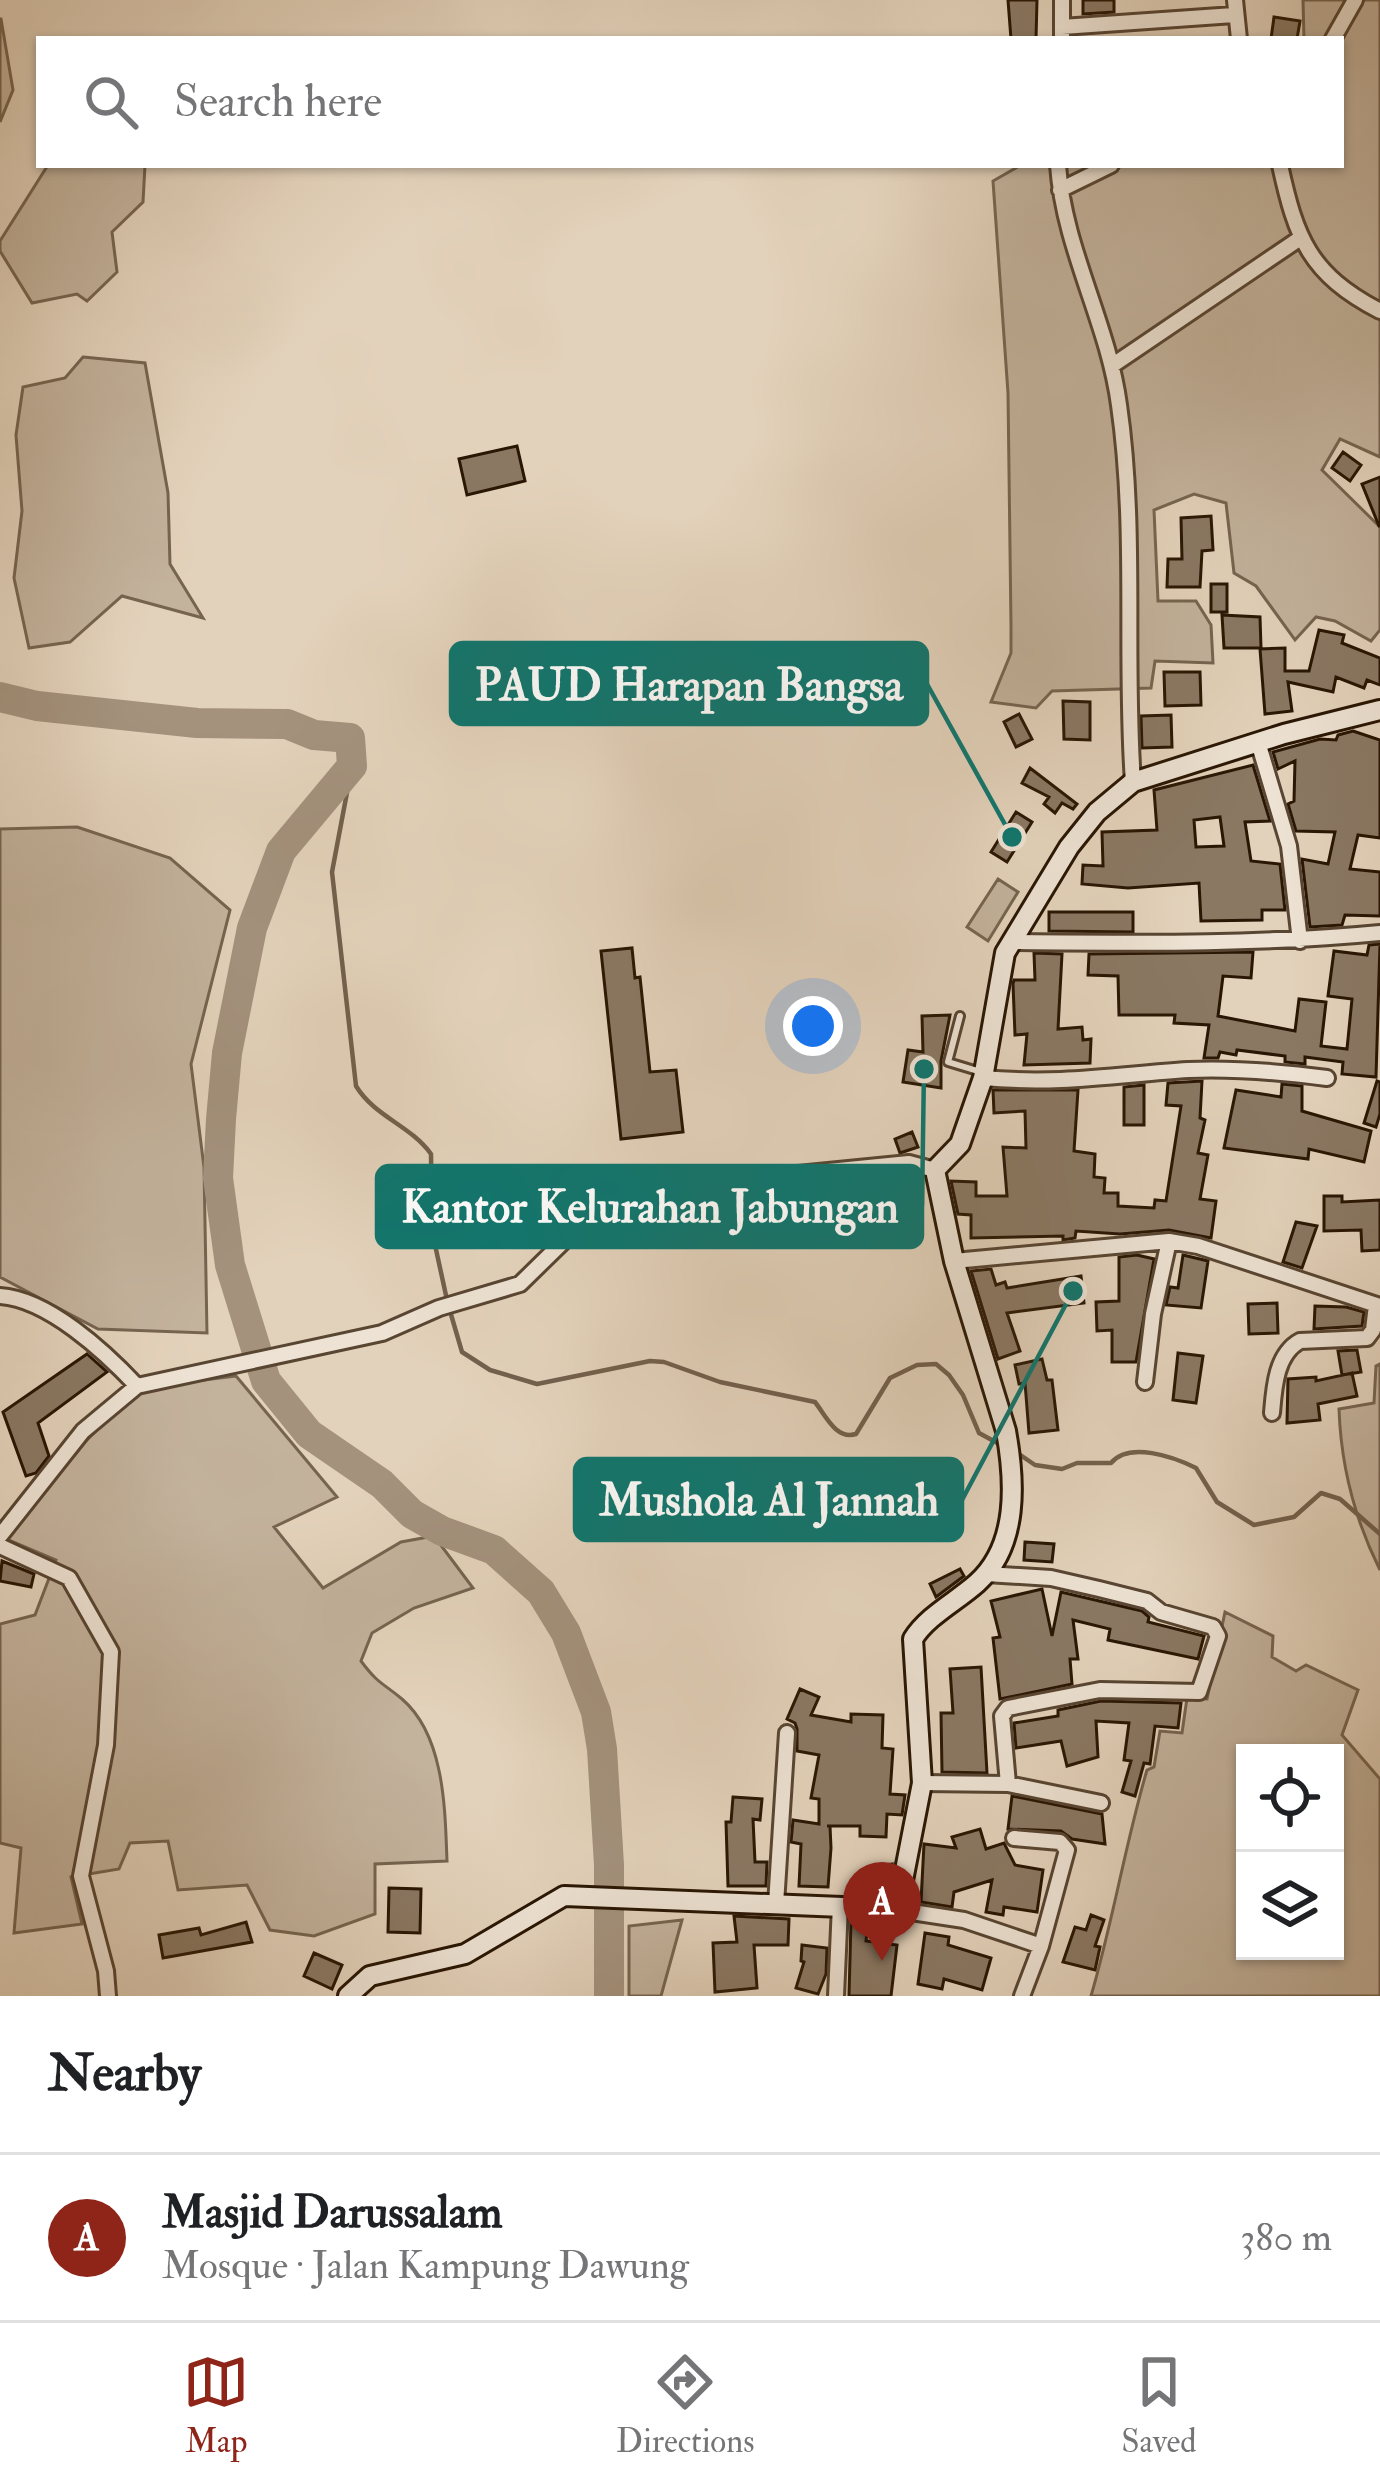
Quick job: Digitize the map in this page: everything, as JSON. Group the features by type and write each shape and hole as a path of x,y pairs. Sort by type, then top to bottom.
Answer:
{"street":[{"path":"1062,0 1062,33 1235,8"},
{"path":"1335,36 1355,0"},
{"path":"1058,168 1074,256 1113,365 1126,453 1133,782"},
{"path":"1060,190 1105,168"},
{"path":"1281,168 1299,239 1328,274 1380,310"},
{"path":"1113,365 1299,239"},
{"path":"935,1170 960,1144 984,1076 1000,963 1069,847 1097,812 1133,782 1380,710"},
{"path":"1258,742 1289,846 1300,941"},
{"path":"1010,942 1300,941 1380,933"},
{"path":"984,1076 1070,1082 1189,1070 1328,1078"},
{"path":"0,1536 83,1431 137,1386 382,1333 439,1308 520,1284 566,1239 618,1207 700,1196 798,1174 909,1163 935,1170"},
{"path":"892,1909 901,1901 922,1783 913,1639 986,1574 1011,1521 1011,1455 1006,1431 954,1262 935,1170"},
{"path":"954,1262 1169,1241 1198,1246 1378,1306 1367,1338 1292,1344 1274,1387 1272,1413"},
{"path":"1145,1382 1169,1241"},
{"path":"0,1296 17,1298 65,1324 102,1349 137,1386"},
{"path":"0,1546 69,1578 111,1652 106,1745 81,1876 108,1996"},
{"path":"986,1574 1051,1578 1147,1601 1164,1613 1213,1628 1218,1636 1199,1692 1100,1690 1008,1708 1001,1716 1008,1784"},
{"path":"776,1904 787,1733"},
{"path":"922,1783 1008,1784 1102,1804"},
{"path":"1014,1838 1060,1841 1066,1846 1041,1946 1022,1996"},
{"path":"348,1996 370,1976 465,1954 564,1896 892,1909 964,1920 1041,1946"},
{"path":"836,1996 839,1904"}],"lane":[{"path":"960,1016 948,1062 984,1076"}],"shaded area":[{"path":"1303,0 1380,0 1380,457 1340,439 1322,470 1380,527 1380,630 1371,641 1335,621 1316,617 1295,640 1256,586 1234,573 1226,503 1194,494 1154,510 1158,601 1196,601 1211,625 1213,663 1155,661 1151,688 1052,691 1036,708 991,702 1011,653 1008,393 993,181 1016,168 1344,168 1344,36 1304,36"},
{"path":"0,19 13,90 0,122"},
{"path":"46,168 145,168 143,202 112,232 117,272 87,301 77,294 32,303 0,251 0,241"},
{"path":"83,357 145,363 168,493 170,564 203,618 122,596 70,642 29,648 14,578 22,511 16,435 23,387 65,378"},
{"path":"77,827 170,858 230,910 191,1064 204,1167 207,1333 98,1329 0,1277 0,829"},
{"path":"998,879 1018,892 988,941 967,927"},
{"path":"1380,1364 1380,1570 1350,1492 1339,1409 1374,1403 1376,1366"},
{"path":"236,1376 337,1497 274,1527 323,1588 401,1542 434,1536 473,1588 414,1608 372,1633 361,1661 416,1714 427,1733 440,1775 447,1861 375,1864 375,1914 314,1936 270,1930 247,1885 178,1890 168,1841 130,1843 119,1869 71,1877 82,1924 14,1933 21,1848 0,1843 0,1624 35,1615 56,1560 6,1539 86,1441 139,1388"},
{"path":"1225,1612 1273,1636 1272,1657 1296,1671 1306,1665 1358,1690 1342,1735 1380,1779 1380,1996 1091,1996 1147,1770 1154,1767 1160,1731 1182,1733 1187,1698 1207,1699"},
{"path":"682,1920 661,1996 629,1996 629,1926"}],"building":[{"path":"1008,0 1037,0 1036,36 1011,36"},
{"path":"1083,0 1114,0 1114,12 1083,14"},
{"path":"1274,17 1300,21 1298,36 1271,36"},
{"path":"517,446 525,481 467,495 459,459"},
{"path":"1343,452 1361,465 1350,481 1332,468"},
{"path":"1380,477 1380,526 1379,526 1362,484"},
{"path":"1211,516 1213,550 1202,551 1200,587 1167,587 1168,559 1182,559 1181,518"},
{"path":"1211,584 1227,584 1227,612 1211,612"},
{"path":"1222,615 1260,617 1261,648 1224,648"},
{"path":"1319,630 1344,635 1342,643 1380,658 1380,685 1367,680 1364,688 1336,677 1333,692 1288,682 1292,711 1265,714 1260,649 1285,648 1285,671 1309,671"},
{"path":"1164,672 1200,672 1201,705 1165,706"},
{"path":"1063,701 1090,702 1090,740 1064,739"},
{"path":"1019,714 1032,739 1016,747 1004,722"},
{"path":"1171,715 1172,747 1142,748 1141,716"},
{"path":"1353,731 1380,740 1380,838 1358,835 1350,869 1380,872 1380,916 1345,915 1342,925 1310,927 1302,859 1328,864 1335,832 1296,831 1288,804 1294,801 1295,761 1278,769 1273,752 1320,739 1336,740"},
{"path":"1253,765 1270,821 1245,822 1251,861 1280,864 1285,910 1262,910 1262,920 1201,921 1199,883 1128,888 1082,884 1083,865 1103,866 1102,832 1157,830 1154,790","holes":["1220,817 1224,846 1196,847 1194,820"]},
{"path":"1030,768 1077,804 1073,809 1062,803 1055,813 1044,804 1049,797 1022,783"},
{"path":"1016,812 1032,822 1007,862 991,852"},
{"path":"1049,912 1133,912 1133,932 1049,931"},
{"path":"1380,944 1376,1077 1342,1074 1343,1062 1305,1057 1305,1064 1285,1062 1285,1056 1237,1050 1236,1055 1220,1052 1218,1058 1204,1058 1209,1025 1174,1023 1175,1015 1119,1015 1118,976 1088,975 1089,954 1253,952 1251,978 1223,976 1218,1016 1295,1031 1299,999 1326,1002 1321,1046 1347,1049 1352,999 1328,996 1334,951 1367,955 1369,945"},
{"path":"632,948 635,978 640,977 650,1072 676,1070 683,1132 621,1139 601,951"},
{"path":"1034,953 1062,954 1058,1029 1082,1027 1083,1040 1091,1039 1090,1063 1024,1065 1027,1034 1015,1035 1013,984 1014,980 1035,980"},
{"path":"950,1015 941,1088 903,1082 908,1050 923,1052 922,1016"},
{"path":"1202,1081 1200,1118 1205,1120 1198,1153 1208,1155 1200,1199 1216,1201 1211,1238 1169,1230 1076,1231 1075,1238 1063,1240 1063,1236 971,1238 971,1215 958,1214 951,1181 976,1182 976,1196 1007,1196 1003,1147 1026,1148 1025,1111 994,1113 993,1090 1078,1090 1074,1151 1095,1154 1094,1177 1105,1178 1104,1193 1118,1193 1118,1206 1154,1208 1155,1200 1166,1201 1181,1106 1166,1105 1168,1083"},
{"path":"1377,1081 1380,1114 1376,1127 1364,1123"},
{"path":"1282,1084 1302,1086 1302,1111 1371,1131 1364,1162 1309,1149 1308,1159 1224,1148 1236,1090 1281,1097"},
{"path":"1144,1085 1144,1125 1124,1125 1124,1087"},
{"path":"912,1132 918,1147 900,1153 895,1139"},
{"path":"1324,1196 1342,1196 1342,1202 1380,1200 1380,1250 1362,1251 1361,1230 1324,1231"},
{"path":"1296,1222 1317,1226 1302,1268 1283,1262"},
{"path":"1183,1255 1208,1261 1201,1308 1166,1305 1170,1287 1178,1288"},
{"path":"1119,1257 1154,1259 1136,1362 1112,1362 1112,1330 1097,1331 1096,1302 1119,1301"},
{"path":"991,1269 996,1285 1005,1282 1007,1288 1081,1276 1084,1303 1007,1313 1020,1351 998,1359 971,1271"},
{"path":"1277,1303 1278,1333 1249,1334 1248,1304"},
{"path":"1315,1306 1364,1312 1362,1326 1314,1329"},
{"path":"1357,1350 1361,1372 1342,1375 1338,1351"},
{"path":"1178,1353 1203,1356 1196,1403 1173,1400"},
{"path":"87,1354 107,1372 38,1423 49,1456 36,1473 26,1476 3,1412"},
{"path":"1042,1359 1047,1380 1052,1380 1058,1430 1029,1433 1025,1383 1019,1384 1015,1365"},
{"path":"1352,1373 1357,1396 1318,1404 1320,1420 1287,1423 1288,1379 1316,1377 1316,1381"},
{"path":"1025,1542 1054,1544 1052,1562 1024,1560"},
{"path":"2,1561 34,1574 31,1587 0,1581"},
{"path":"960,1569 964,1576 936,1597 930,1584"},
{"path":"1042,1589 1052,1636 1061,1592 1142,1611 1148,1622 1204,1636 1198,1659 1108,1640 1110,1629 1073,1620 1078,1659 1070,1659 1072,1684 1000,1699 993,1638 1000,1637 991,1601"},
{"path":"981,1667 987,1773 942,1772 941,1713 953,1713 950,1669"},
{"path":"800,1689 819,1697 811,1715 851,1722 851,1714 883,1715 882,1748 893,1749 890,1794 905,1795 902,1815 887,1814 886,1837 860,1836 860,1826 830,1826 828,1887 799,1886 801,1844 791,1842 793,1820 819,1824 819,1799 811,1798 819,1755 797,1751 797,1729 787,1719"},
{"path":"1101,1701 1181,1703 1178,1728 1155,1726 1150,1764 1144,1763 1135,1796 1122,1792 1131,1761 1124,1760 1129,1723 1096,1721 1098,1757 1067,1766 1061,1741 1016,1748 1014,1723 1058,1716 1058,1710"},
{"path":"1012,1796 1102,1814 1105,1844 1072,1839 1061,1831 1008,1829"},
{"path":"733,1797 762,1799 760,1820 753,1819 755,1862 767,1862 766,1886 728,1886 726,1822 731,1822"},
{"path":"980,1829 986,1849 1004,1843 1015,1865 1043,1870 1037,1912 1004,1907 1003,1915 986,1912 992,1880 954,1892 952,1907 921,1902 924,1844 956,1848 952,1837"},
{"path":"892,1864 887,1891 875,1892 872,1867"},
{"path":"389,1888 421,1889 420,1933 388,1932"},
{"path":"1091,1915 1104,1920 1095,1946 1100,1947 1095,1970 1063,1962 1075,1927 1086,1930"},
{"path":"734,1916 789,1919 788,1945 754,1945 757,1988 715,1992 713,1943 737,1942"},
{"path":"851,1921 868,1922 866,1941 897,1945 891,1996 849,1996"},
{"path":"246,1922 252,1942 163,1958 159,1935 199,1928 201,1935"},
{"path":"925,1933 949,1937 948,1945 991,1958 982,1990 944,1979 942,1989 918,1984"},
{"path":"802,1945 827,1948 826,1974 818,1994 796,1988 804,1962"},
{"path":"314,1953 342,1965 332,1989 304,1976"}],"waterway":[{"path":"0,697 37,706 197,723 287,724 314,735 350,738 352,766 281,851 252,928 227,1053 221,1119 218,1178 230,1265 266,1381 309,1434 382,1484 412,1514 494,1550 541,1592 566,1633 596,1712 602,1749 609,1865 609,1996"},
{"path":"352,766 332,872 356,1086 431,1154 432,1231 447,1300"},
{"path":"450,1311 462,1352 490,1370 537,1384 664,1362 720,1382 815,1402 832,1426 849,1435 856,1434 890,1378 917,1365 936,1364 963,1395 979,1433 1001,1445"},
{"path":"1016,1452 1035,1465 1062,1469 1077,1463 1111,1463 1129,1453 1164,1456 1196,1468 1217,1502 1254,1525 1294,1517 1321,1493 1340,1499 1380,1534"}],"place":[{"name":"PAUD Harapan Bangsa","path":"1012,837"},
{"name":"Kantor Kelurahan Jabungan","path":"924,1069"},
{"name":"Mushola Al Jannah","path":"1073,1291"},
{"name":"Masjid Darussalam","path":"882,1961"}]}
